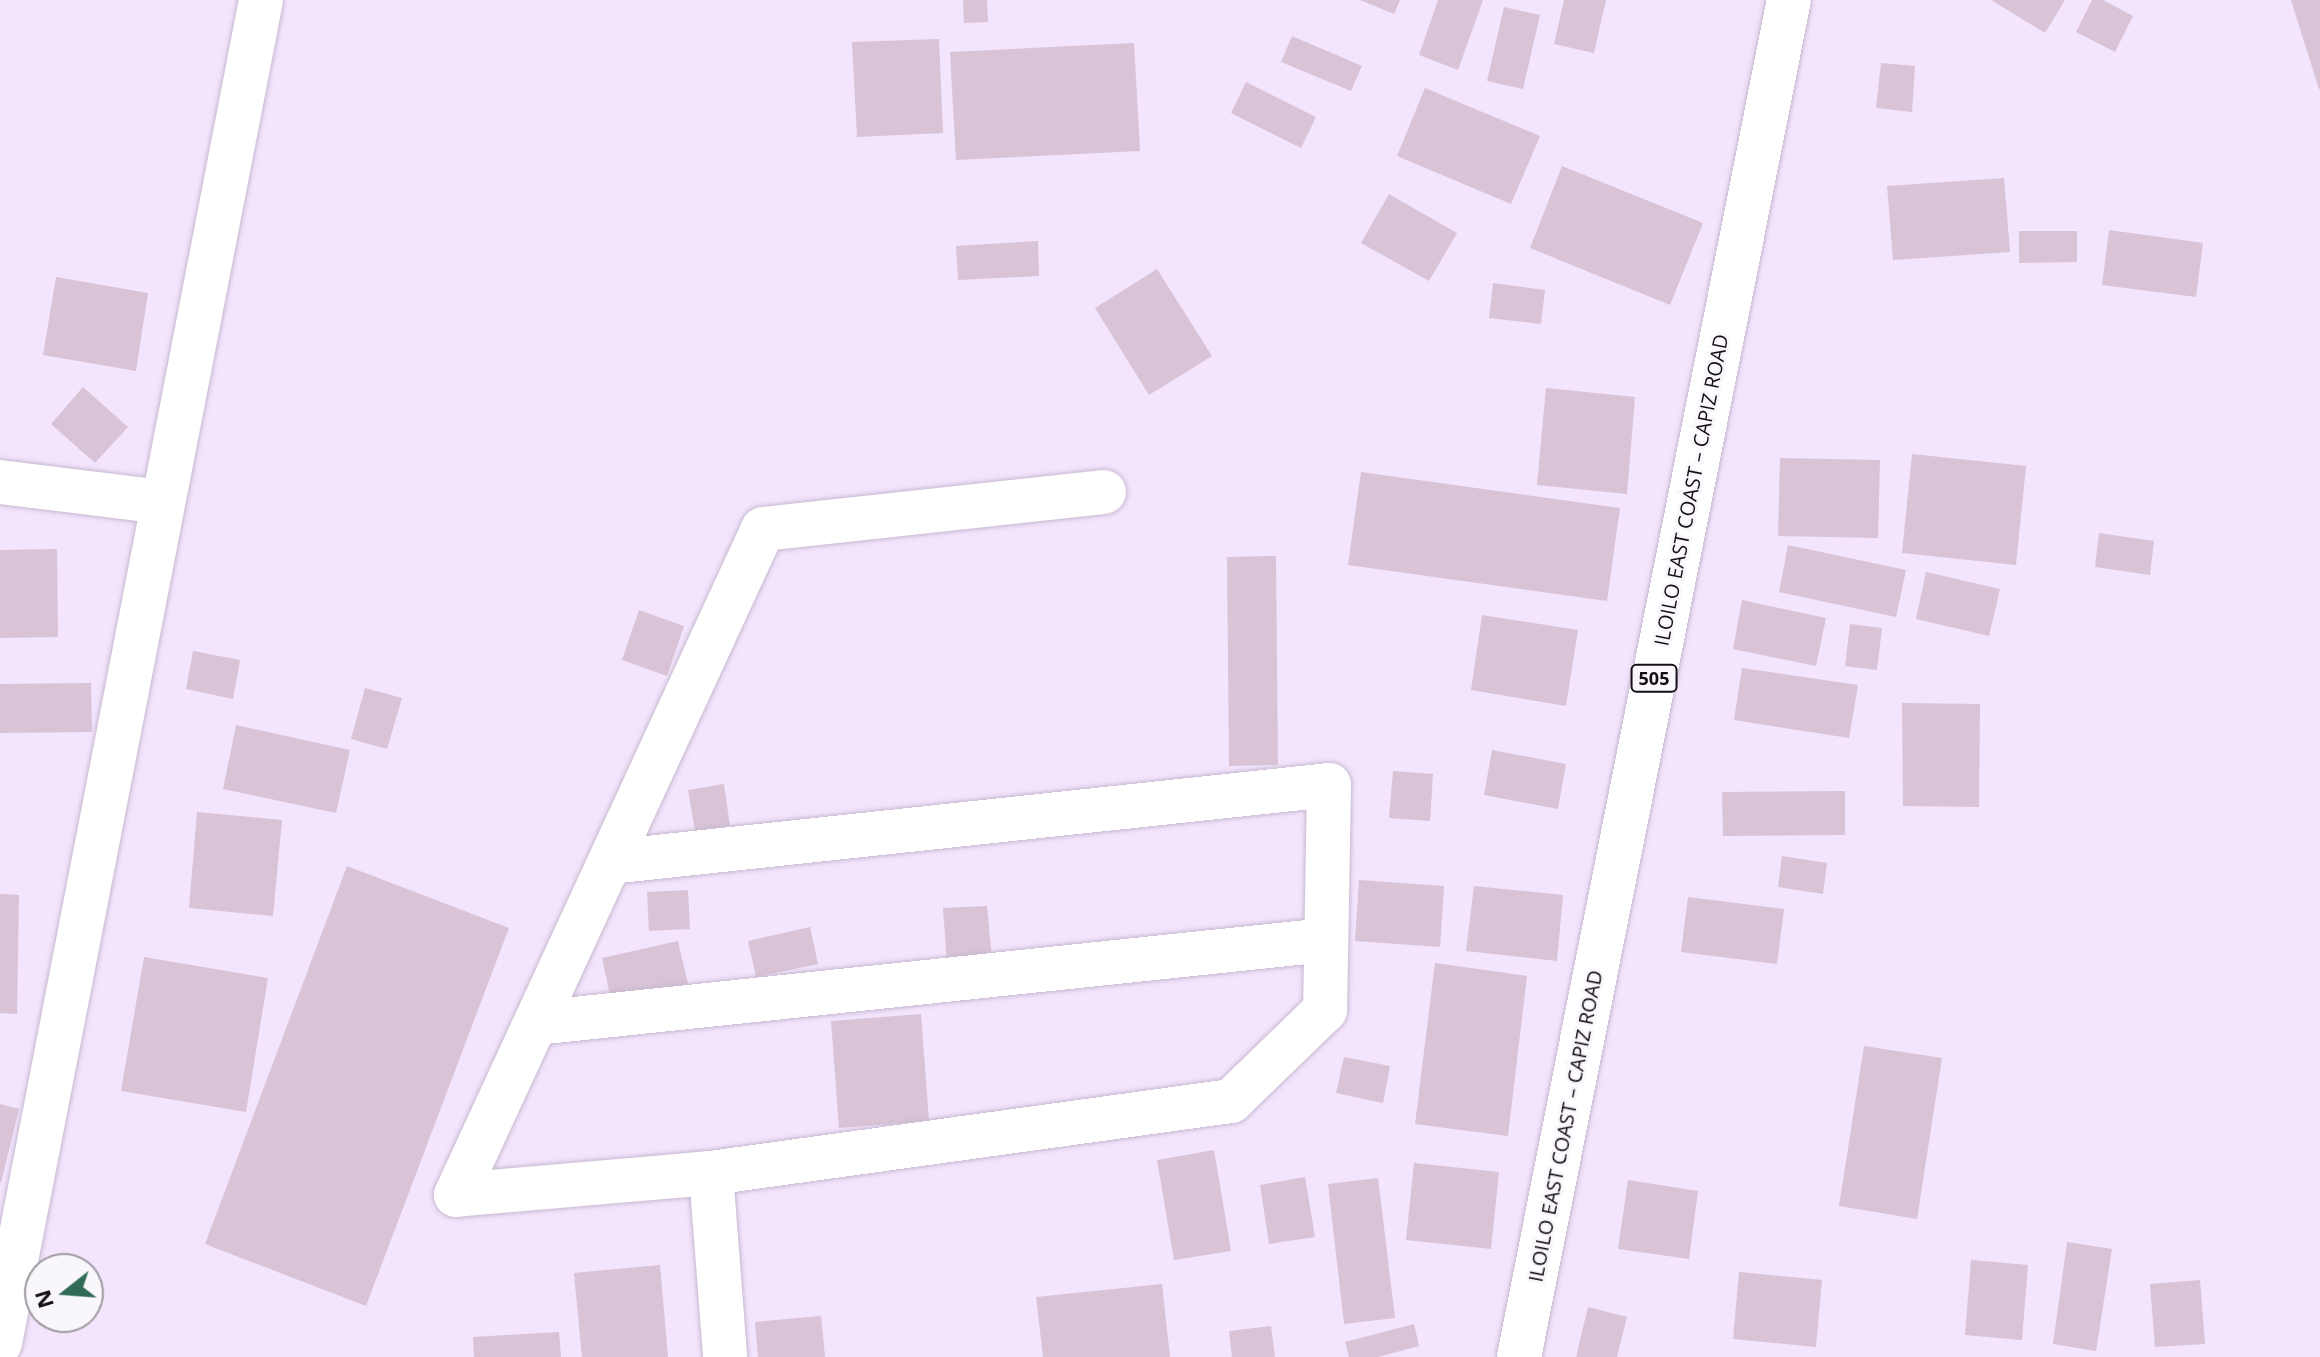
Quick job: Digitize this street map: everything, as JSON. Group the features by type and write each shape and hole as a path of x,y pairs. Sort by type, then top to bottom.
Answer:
{"street":[{"path":"0,1343 261,0"},
{"name":"ILOILO EAST COAST – CAPIZ ROAD","path":"1519,1357 1789,0"},
{"path":"0,482 163,502"},
{"path":"610,862 1329,785 1325,1010 1231,1101 711,1173 456,1195 763,529 1104,492"},
{"path":"536,1023 1326,940"},
{"path":"711,1173 725,1357"}],"building":[{"path":"963,0 987,0 988,22 964,23"},
{"path":"1360,0 1400,0 1394,14"},
{"path":"1438,0 1483,0 1458,70 1419,55"},
{"path":"1564,0 1606,0 1594,53 1554,44"},
{"path":"1991,0 2065,0 2045,33"},
{"path":"2092,0 2103,0 2133,16 2115,52 2076,32"},
{"path":"2291,0 2320,0 2320,89 2319,89"},
{"path":"1504,7 1540,15 1523,89 1487,81"},
{"path":"1292,36 1362,66 1351,91 1281,62"},
{"path":"939,39 943,133 857,137 852,42"},
{"path":"1134,43 1140,151 956,160 950,52"},
{"path":"1881,63 1915,66 1912,112 1876,108"},
{"path":"1246,82 1316,117 1301,148 1231,113"},
{"path":"1425,88 1540,136 1511,204 1397,156"},
{"path":"1562,166 1703,223 1670,305 1530,248"},
{"path":"2004,178 2010,252 1893,260 1887,186"},
{"path":"1389,194 1457,233 1429,281 1361,243"},
{"path":"2109,230 2203,243 2196,297 2102,285"},
{"path":"2019,231 2077,231 2077,262 2019,263"},
{"path":"1038,241 1039,276 958,280 956,246"},
{"path":"1157,269 1212,356 1149,395 1095,308"},
{"path":"56,277 148,293 136,371 43,355"},
{"path":"1493,283 1545,290 1541,324 1489,318"},
{"path":"83,387 128,427 95,463 51,424"},
{"path":"1546,388 1635,397 1627,494 1537,485"},
{"path":"1912,454 2026,466 2016,565 1902,553"},
{"path":"1780,458 1880,460 1878,538 1778,536"},
{"path":"1361,472 1620,508 1607,601 1348,565"},
{"path":"2099,533 2154,541 2150,575 2095,567"},
{"path":"1788,545 1906,570 1896,617 1779,592"},
{"path":"57,549 58,637 0,638 0,550"},
{"path":"1276,556 1278,765 1229,766 1227,557"},
{"path":"1926,572 2000,589 1989,636 1916,619"},
{"path":"1742,600 1826,618 1816,666 1733,649"},
{"path":"639,610 684,626 667,676 622,660"},
{"path":"1482,615 1578,630 1566,706 1471,690"},
{"path":"1850,624 1882,628 1877,670 1845,666"},
{"path":"193,651 240,660 233,699 186,689"},
{"path":"1742,668 1858,685 1849,738 1734,720"},
{"path":"91,683 92,732 0,733 0,684"},
{"path":"365,688 402,698 387,749 351,739"},
{"path":"1902,703 1980,704 1979,807 1903,806"},
{"path":"236,725 350,750 336,813 223,789"},
{"path":"1492,750 1566,764 1558,809 1484,795"},
{"path":"1393,771 1433,774 1430,821 1389,818"},
{"path":"724,784 730,826 695,831 688,790"},
{"path":"1845,791 1845,835 1723,836 1722,792"},
{"path":"197,812 282,820 273,916 189,908"},
{"path":"1782,856 1827,863 1823,894 1778,887"},
{"path":"347,866 509,928 366,1306 205,1244"},
{"path":"1359,880 1444,886 1440,947 1355,941"},
{"path":"1474,886 1563,895 1557,961 1466,951"},
{"path":"688,890 690,929 649,931 647,892"},
{"path":"0,894 19,895 17,1014 0,1013"},
{"path":"1688,897 1784,909 1777,964 1681,952"},
{"path":"987,906 992,960 947,964 943,908"},
{"path":"810,927 818,964 756,977 748,941"},
{"path":"678,941 689,988 612,1004 602,958"},
{"path":"144,957 268,978 246,1112 121,1091"},
{"path":"1435,963 1527,976 1508,1136 1415,1124"},
{"path":"921,1014 929,1121 839,1128 831,1021"},
{"path":"1864,1046 1942,1058 1917,1219 1839,1206"},
{"path":"1344,1057 1390,1066 1383,1103 1336,1093"},
{"path":"0,1104 19,1109 1,1183 0,1183"},
{"path":"1214,1150 1231,1251 1174,1260 1157,1160"},
{"path":"1414,1163 1499,1172 1491,1249 1406,1240"},
{"path":"1305,1177 1315,1237 1269,1244 1260,1185"},
{"path":"1378,1178 1395,1318 1344,1324 1328,1184"},
{"path":"1628,1180 1698,1191 1689,1259 1618,1249"},
{"path":"2067,1242 2112,1249 2096,1351 2053,1344"},
{"path":"1971,1260 2028,1265 2022,1340 1965,1335"},
{"path":"660,1265 668,1357 582,1357 574,1273"},
{"path":"1739,1272 1822,1280 1816,1347 1733,1339"},
{"path":"2200,1280 2205,1344 2155,1347 2150,1284"},
{"path":"1162,1284 1170,1357 1043,1357 1036,1297"},
{"path":"1588,1307 1627,1317 1617,1357 1576,1357"},
{"path":"821,1316 825,1357 758,1357 755,1322"},
{"path":"1414,1324 1419,1346 1378,1357 1349,1357 1345,1342"},
{"path":"1271,1326 1275,1357 1232,1357 1229,1331"},
{"path":"559,1332 561,1357 474,1357 473,1337"}]}
